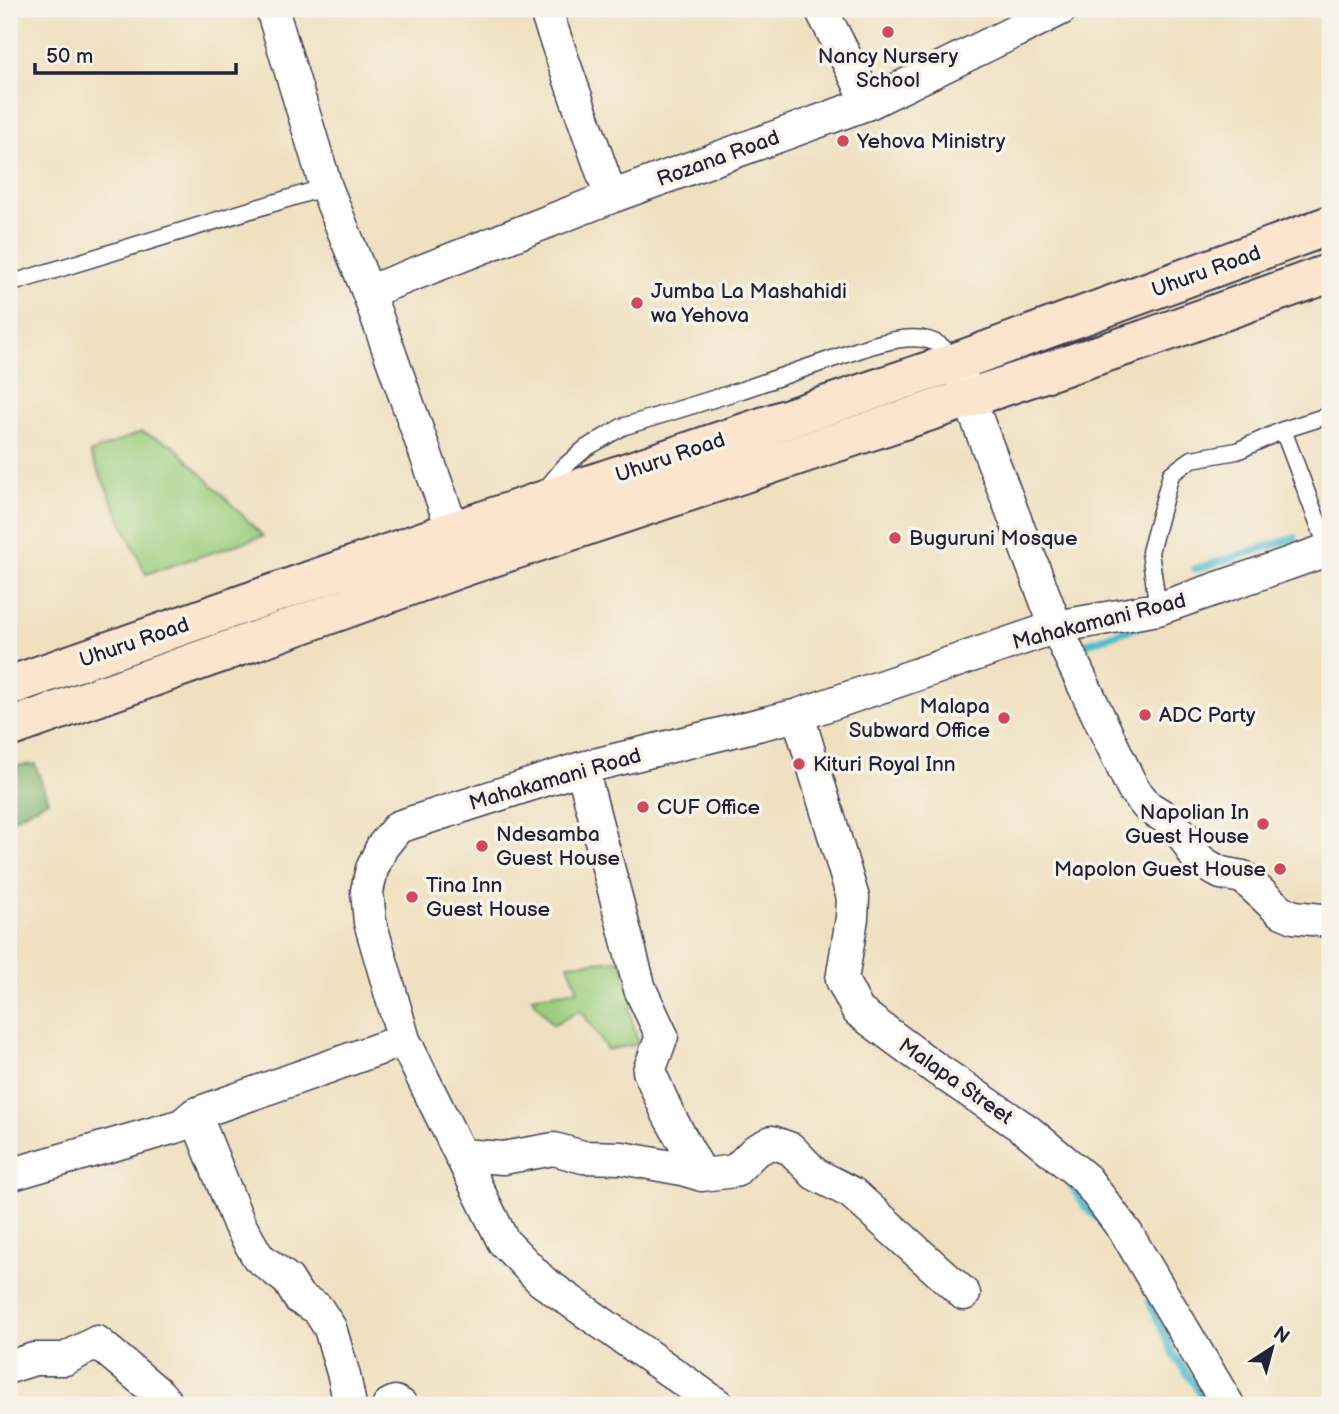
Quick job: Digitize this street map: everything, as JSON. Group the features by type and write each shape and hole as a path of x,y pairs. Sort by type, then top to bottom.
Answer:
{"main road":[{"name":"Uhuru Road","path":"9,728 459,548 535,503 956,362 1330,225"},
{"name":"Uhuru Road","path":"9,686 459,548 969,398 1146,339 1330,273"}],"street":[{"path":"272,9 326,187 368,292 459,548"},
{"path":"545,9 611,197"},
{"path":"821,9 869,103"},
{"name":"Rozana Road","path":"368,292 611,197 869,103 1061,9"},
{"path":"956,362 1056,626 1133,789 1148,807 1169,820 1185,838 1196,858 1221,873 1243,877 1280,911 1294,917 1330,921"},
{"name":"Mahakamani Road","path":"404,1040 369,912 367,891 372,869 382,847 398,827 582,768 798,715 1056,626 1158,609 1330,551"},
{"name":"Malapa Street","path":"798,715 853,898 842,980 858,1011 935,1068 1028,1131 1086,1180 1127,1234 1228,1405"},
{"path":"582,768 640,989 662,1036 649,1071 667,1114 702,1175"},
{"path":"9,1175 182,1125 195,1114 404,1040 503,1241 542,1281 718,1405"},
{"path":"195,1114 239,1224 258,1257 288,1280 299,1298 317,1308 330,1328 350,1405"},
{"path":"461,1155 503,1158 554,1149 583,1157 622,1158 702,1175 735,1171 755,1151 772,1142 792,1149 815,1174 852,1193 964,1294"},
{"path":"9,1367 34,1359 65,1359 97,1342 159,1394 168,1405"},
{"path":"389,1405 395,1402 401,1405"}],"lane":[{"path":"9,284 326,187"},
{"path":"1158,609 1150,552 1171,474 1192,459 1237,451 1283,430 1330,415"},
{"path":"1283,430 1330,551"}],"green space":[{"path":"141,432 173,445 263,536 146,574 90,453"},
{"path":"35,764 48,800 9,821 9,766"},
{"path":"620,960 643,1005 629,1007 638,1044 607,1050 581,1010 553,1025 531,997 578,990 568,964"}],"waterway":[{"path":"1195,569 1295,538"},
{"path":"1083,645 1137,627"},
{"path":"184,1131 196,1157"},
{"path":"1071,1185 1086,1208 1100,1220"},
{"path":"1150,1302 1174,1355 1209,1405"}],"place":[{"name":"Nancy Nursery School","path":"888,32"},
{"name":"Yehova Ministry","path":"843,141"},
{"name":"Jumba La Mashahidi wa Yehova","path":"637,303"},
{"name":"Buguruni Mosque","path":"895,538"},
{"name":"ADC Party","path":"1145,715"},
{"name":"Malapa Subward Office","path":"1004,718"},
{"name":"Kituri Royal Inn","path":"799,764"},
{"name":"CUF Office","path":"643,807"},
{"name":"Napolian In Guest House","path":"1263,824"},
{"name":"Ndesamba Guest House","path":"482,846"},
{"name":"Mapolon Guest House","path":"1280,869"},
{"name":"Tina Inn Guest House","path":"412,897"}]}
